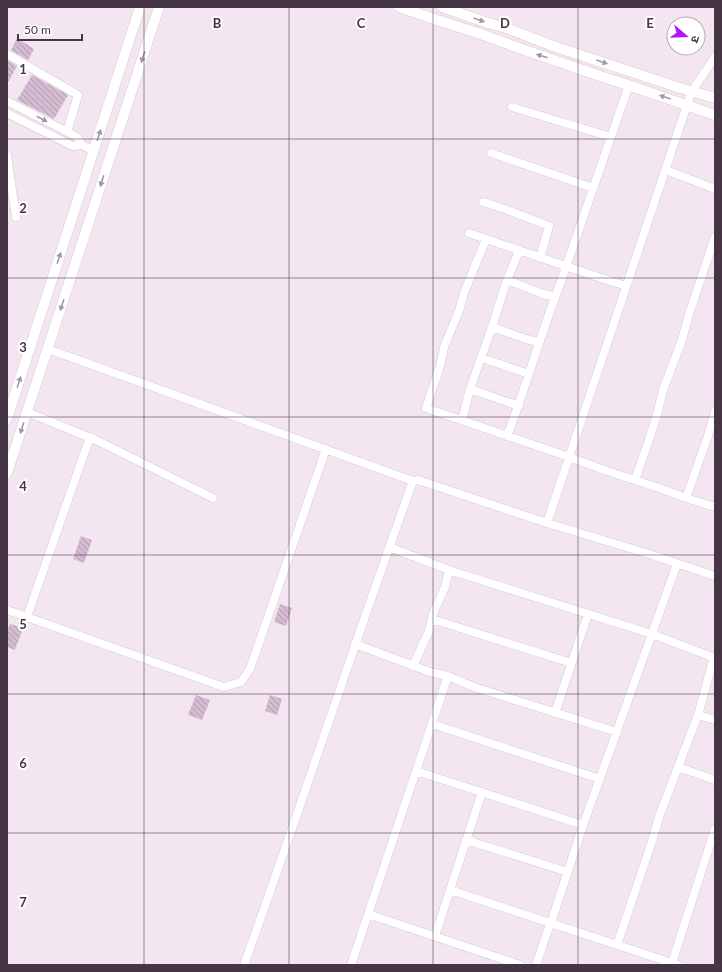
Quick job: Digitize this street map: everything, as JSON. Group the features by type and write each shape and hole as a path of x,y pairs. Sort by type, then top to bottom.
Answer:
{"street":[{"path":"7,419 140,7"},
{"path":"7,474 159,7"},
{"path":"399,7 715,114"},
{"path":"442,7 506,28 556,47 692,92 715,98"},
{"path":"7,54 78,95 67,132"},
{"path":"547,523 687,105 692,92 715,57"},
{"path":"507,436 519,406 548,314 629,85"},
{"path":"7,101 77,137 77,146"},
{"path":"512,107 611,138"},
{"path":"7,113 77,146 94,151"},
{"path":"491,153 593,188"},
{"path":"7,156 16,217"},
{"path":"666,170 715,189"},
{"path":"483,202 549,226 540,258"},
{"path":"469,233 626,286"},
{"path":"635,480 652,431 663,390 682,340 715,237"},
{"path":"486,239 444,347 440,366 426,408 715,507"},
{"path":"462,420 470,389 482,358 507,280 519,251"},
{"path":"507,280 555,297"},
{"path":"492,327 539,342"},
{"path":"48,349 412,481 418,480 713,576 715,566"},
{"path":"482,358 529,374"},
{"path":"470,389 519,406"},
{"path":"686,498 708,436 715,411"},
{"path":"27,412 90,438 213,498"},
{"path":"27,617 90,438"},
{"path":"7,610 224,687 241,682 250,669 326,449"},
{"path":"244,965 412,481"},
{"path":"389,547 449,570 652,634 715,657 698,715 660,814 617,945"},
{"path":"536,965 583,825 678,564"},
{"path":"414,666 445,587 449,570"},
{"path":"555,713 588,614"},
{"path":"432,620 571,663"},
{"path":"355,644 430,672 448,676 474,687 617,732"},
{"path":"351,965 448,676"},
{"path":"698,715 715,720"},
{"path":"432,724 600,779"},
{"path":"678,767 715,780"},
{"path":"416,771 583,825"},
{"path":"435,936 482,792"},
{"path":"450,890 675,964 715,829"},
{"path":"466,840 568,872"},
{"path":"368,914 520,965"}],"building":[{"path":"17,38 34,49 28,60 11,50"},
{"path":"7,60 17,66 7,84"},
{"path":"32,75 68,95 54,119 17,100"},
{"path":"81,536 92,540 84,563 73,559"},
{"path":"280,604 292,608 286,626 274,622"},
{"path":"10,624 23,628 15,650 7,647 7,631"},
{"path":"196,695 210,700 202,720 188,715"},
{"path":"270,695 282,699 277,715 265,711"}]}
